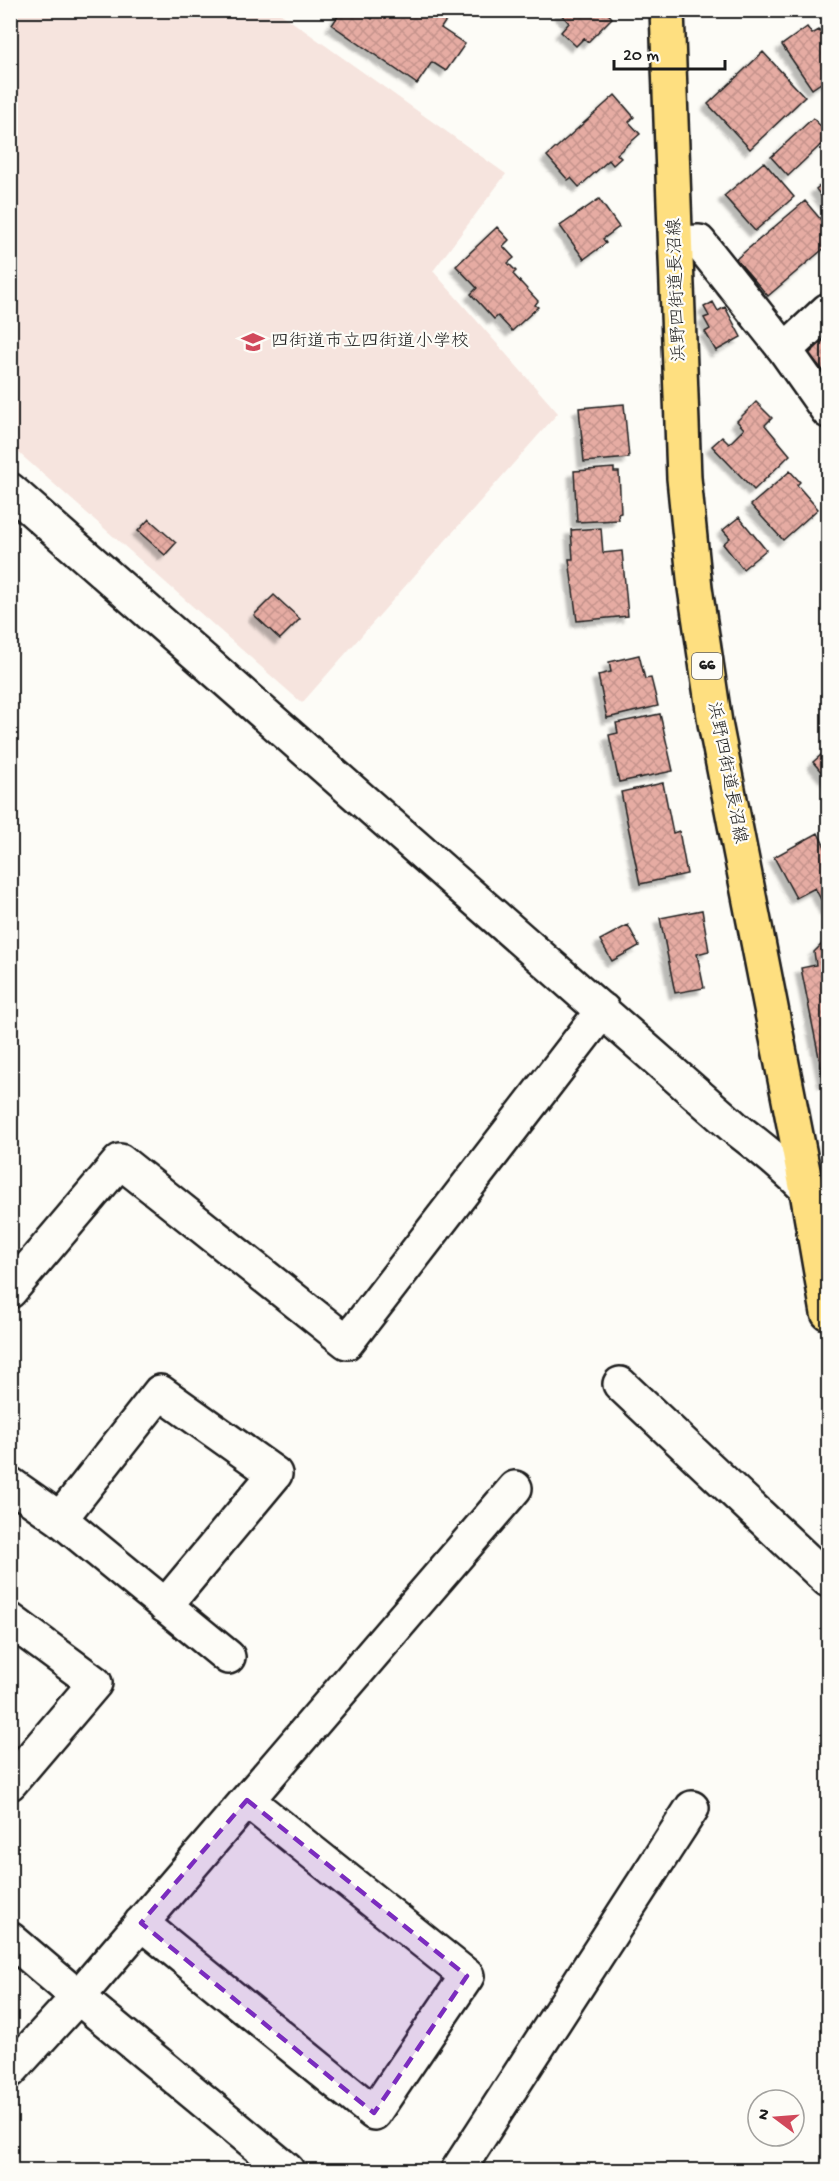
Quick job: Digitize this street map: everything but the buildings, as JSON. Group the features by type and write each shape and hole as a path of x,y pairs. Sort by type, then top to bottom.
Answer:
{"main road":[{"name":"浜野四街道長沼線","path":"667,10 684,478 695,588 716,723 806,1186 828,1313"}],"street":[{"path":"676,243 699,242 785,350 828,411"},
{"path":"785,350 828,310"},
{"path":"10,490 734,1127 767,1151 806,1186 828,1212"},
{"path":"10,1291 120,1161 348,1342 603,1010"},
{"path":"620,1384 828,1580"},
{"path":"60,1519 160,1392 275,1474 165,1606"},
{"path":"10,1484 60,1519 228,1657"},
{"path":"10,2072 78,1997 515,1488"},
{"path":"10,1620 95,1683 10,1783"},
{"path":"141,1923 374,2113 467,1976 247,1800"},
{"path":"458,2170 692,1808"},
{"path":"10,1939 272,2166"}],"highlighted area":[{"path":"247,1800 467,1976 374,2113 141,1923"}],"shaded area":[{"name":"四街道市立四街道小学校","path":"11,11 277,11 506,174 433,271 558,413 302,703 11,446"}],"place":[{"name":"四街道市立四街道小学校","path":"253,342"}]}
